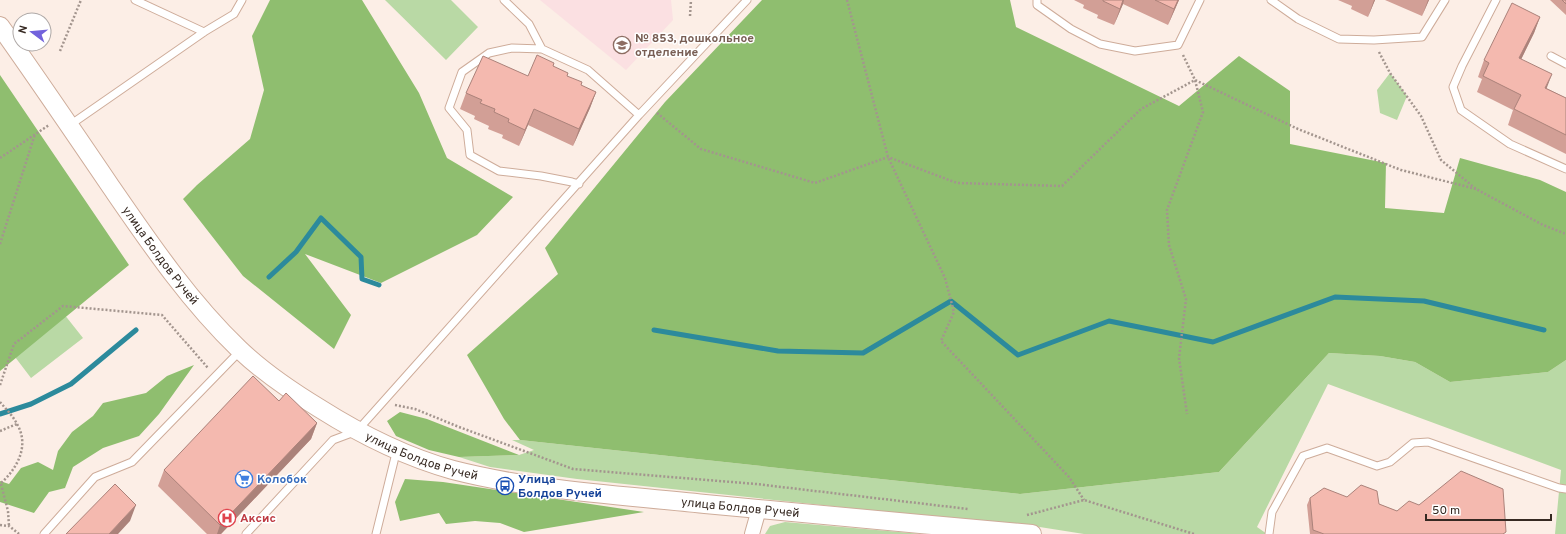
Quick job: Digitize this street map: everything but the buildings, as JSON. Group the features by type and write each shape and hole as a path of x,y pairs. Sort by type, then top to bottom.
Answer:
{"street":[{"name":"улица Болдов Ручей","path":"0,26 179,282 204,313 240,351 264,370 303,398 357,431 422,460 451,469 506,481 564,489 759,509 1032,534"},
{"path":"752,534 759,509"}],"lane":[{"path":"135,0 204,32"},
{"path":"66,120 234,14 242,0"},
{"path":"504,0 529,24 542,50"},
{"path":"246,534 333,440 357,431 639,115 747,0"},
{"path":"1037,0 1037,5 1071,29 1100,44 1135,51 1178,45 1200,0"},
{"path":"1275,1 1298,19 1339,39 1374,40 1422,37 1445,0"},
{"path":"1496,0 1462,66 1453,87 1461,110 1510,144 1566,169"},
{"path":"579,184 541,176 499,171 470,155 467,130 449,108 462,72 489,53 512,48 542,50 588,70 639,115"},
{"path":"1551,56 1566,64"},
{"path":"44,534 95,478 132,462 240,351"},
{"path":"1269,534 1272,512 1303,456 1327,448 1377,466 1390,462 1413,443 1428,442 1566,489"},
{"path":"376,534 397,449"}],"path":[{"path":"60,51 81,0"},
{"path":"690,16 691,0"},
{"path":"847,0 888,157 945,278 954,312 940,341 1069,477 1084,500"},
{"path":"1374,40 1390,73 1421,116 1441,160 1476,189 1543,225 1566,234"},
{"path":"1178,45 1195,80 1203,112 1167,210 1169,245 1186,299 1179,358 1187,414"},
{"path":"648,106 702,149 815,183 888,157 957,183 1062,186 1141,109 1195,80"},
{"path":"1195,80 1298,129 1401,170 1476,189"},
{"path":"0,158 35,134 66,120"},
{"path":"0,244 35,134"},
{"path":"0,385 14,344 63,306 162,315 216,377"},
{"path":"0,402 17,424 23,439 19,462 0,484 8,511 9,526"},
{"path":"383,402 415,409 459,428 573,469 756,484 968,509"},
{"path":"0,431 17,424"},
{"path":"1024,516 1084,500 1194,534"},
{"path":"0,525 9,526 19,534"}],"shaded area":[{"name":"№ 853, дошкольное отделение","path":"540,0 671,0 673,20 626,70"}],"green space":[{"path":"270,0 362,0 419,93 447,158 513,197 477,235 381,283 305,254 351,315 334,349 243,276 183,199 250,139 264,90 252,36"},
{"path":"385,0 451,0 478,27 446,60"},
{"path":"762,0 1010,0 1016,27 1179,106 1239,56 1290,91 1290,144 1386,163 1385,208 1444,213 1460,158 1540,180 1566,192 1566,360 1548,372 1450,382 1415,362 1380,356 1329,353 1219,472 1020,494 520,440 504,419 467,355 558,274 545,248 665,102"},
{"path":"1390,73 1407,96 1397,120 1380,113 1377,90"},
{"path":"0,75 129,265 0,371"},
{"path":"64,314 83,338 31,378 12,353"},
{"path":"1329,353 1380,356 1415,362 1450,382 1548,372 1566,360 1566,534 1555,534 1561,470 1328,384 1257,527 1267,534 1084,534 1027,525 963,520 577,479 490,467 459,457 519,455 534,450 512,440 520,440 1020,494 1219,472"},
{"path":"194,365 159,414 139,436 103,448 73,467 65,488 49,492 34,513 0,502 0,481 9,484 21,468 38,462 53,470 58,451 72,432 93,416 103,403 146,393 167,376"},
{"path":"400,412 427,419 519,455 459,457 429,450 396,436 387,421"},
{"path":"405,479 443,482 644,512 524,532 500,523 475,521 446,524 439,513 400,521 395,502"},
{"path":"785,522 922,534 765,534 770,526"}],"waterway":[{"path":"269,277 296,252 321,218 361,257 362,279 379,285"},
{"path":"654,330 778,351 863,353 951,301 1018,355 1109,321 1213,342 1335,297 1424,301 1544,330"},
{"path":"0,414 31,404 71,384 136,330"}],"place":[{"name":"№ 853, дошкольное отделение","path":"622,45"},
{"name":"Колобок","path":"244,479"},
{"name":"Улица Болдов Ручей","path":"505,486"},
{"name":"Аксис","path":"227,518"}]}
